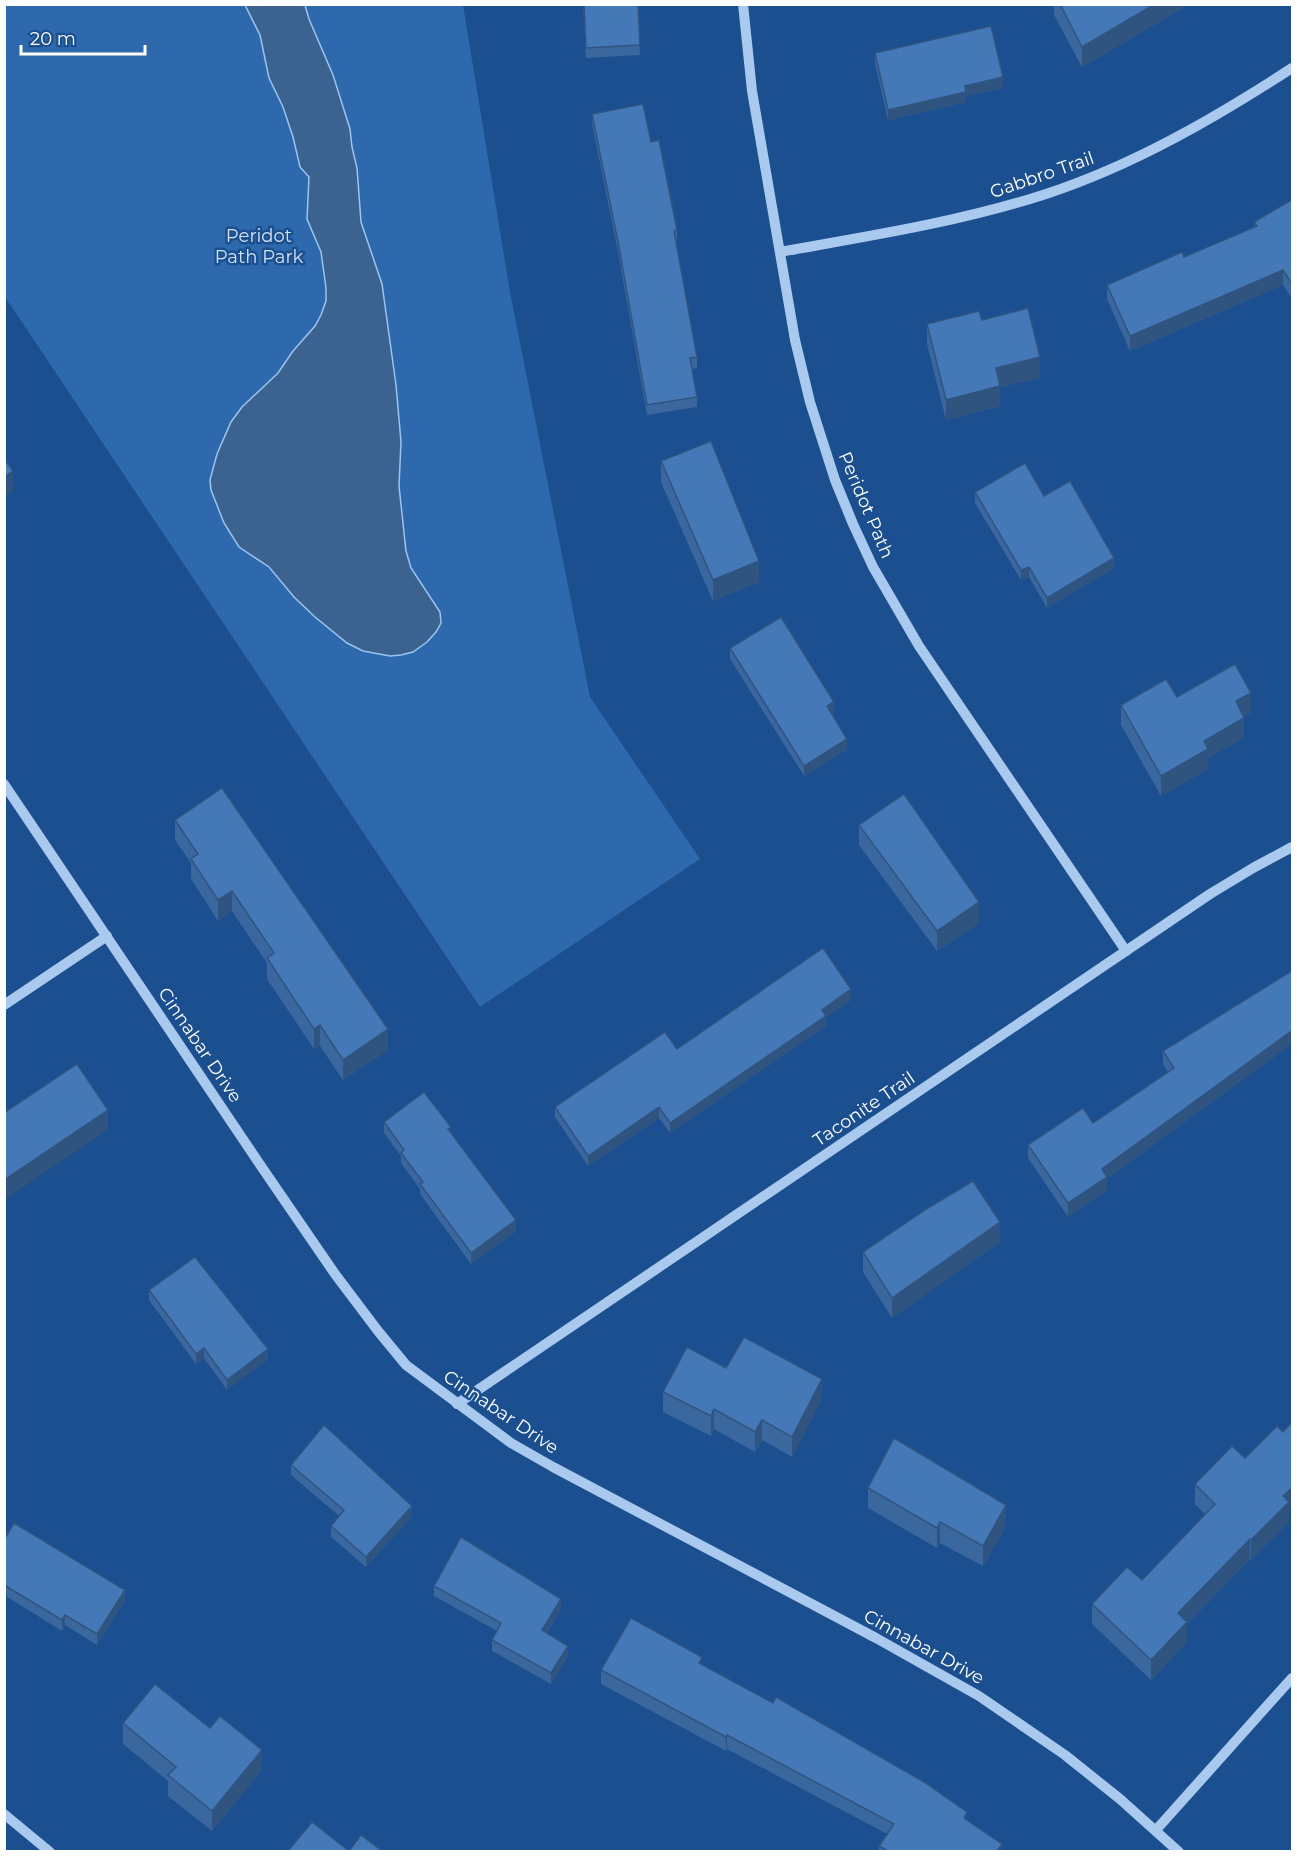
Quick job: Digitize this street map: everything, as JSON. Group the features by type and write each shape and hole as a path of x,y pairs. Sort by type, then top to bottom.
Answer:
{"street":[{"name":"Peridot Path","path":"743,4 752,92 795,340 810,402 835,480 873,567 919,646 1126,951"},
{"name":"Gabbro Trail","path":"780,252 947,220 1047,194 1141,155 1179,136 1293,68"},
{"name":"Cinnabar Drive","path":"4,784 263,1169 353,1299 406,1365 512,1443 553,1467 894,1648 979,1696 1065,1755 1120,1798 1179,1851"},
{"name":"Taconite Trail","path":"458,1404 1126,951 1219,889 1293,847"},
{"path":"4,1005 107,936"},
{"path":"1156,1830 1293,1678"},
{"path":"4,1814 50,1851"}],"green space":[{"name":"Peridot Path Park","path":"4,5 463,5 510,292 590,697 700,859 480,1007 5,297"}],"shaded area":[{"path":"245,5 305,5 333,75 350,129 357,168 361,222 382,284 396,385 401,442 399,486 406,551 411,568 440,612 441,623 427,642 413,652 401,655 390,656 363,651 347,643 315,617 294,597 269,567 239,547 224,523 211,490 210,480 217,454 231,422 242,407 278,373 293,351 315,326 326,301 321,252 307,219 309,177 300,167 283,107 269,78 260,35"}],"building":[{"path":"584,4 638,4 640,45 586,48"},
{"path":"1060,4 1155,4 1082,47"},
{"path":"991,26 1003,77 965,86 966,92 888,110 875,53"},
{"path":"643,104 651,142 659,140 677,230 674,231 697,357 690,358 697,397 647,405 592,114"},
{"path":"1293,199 1293,286 1283,270 1130,336 1107,285 1182,252 1184,257 1257,226 1254,222"},
{"path":"1028,308 1040,357 996,368 1000,386 946,400 927,324 979,311 982,320"},
{"path":"711,441 759,561 713,580 661,461"},
{"path":"4,459 13,471 4,477"},
{"path":"1025,463 1044,496 1070,481 1114,558 1047,598 1029,567 1021,570 975,492"},
{"path":"781,617 834,702 827,706 847,739 804,766 730,648"},
{"path":"1235,664 1251,693 1236,701 1244,718 1204,741 1208,749 1161,776 1121,705 1166,679 1177,697"},
{"path":"222,788 388,1029 343,1060 320,1025 314,1029 267,958 274,953 232,891 218,900 191,859 198,854 175,820"},
{"path":"904,794 979,902 937,931 859,825"},
{"path":"823,948 851,989 822,1010 826,1016 670,1123 659,1107 588,1156 555,1107 665,1032 677,1049"},
{"path":"1293,970 1293,1030 1102,1169 1107,1177 1068,1203 1028,1145 1083,1108 1093,1123 1174,1068 1163,1051"},
{"path":"77,1064 108,1110 4,1180 4,1113"},
{"path":"424,1092 451,1127 448,1129 516,1220 471,1253 420,1184 423,1182 401,1153 404,1150 384,1122"},
{"path":"973,1181 1000,1222 892,1298 863,1252"},
{"path":"195,1257 268,1349 227,1380 204,1348 196,1354 149,1290"},
{"path":"744,1337 822,1379 792,1437 762,1420 755,1432 714,1409 711,1416 663,1392 687,1347 726,1368"},
{"path":"1293,1421 1293,1487 1283,1496 1289,1502 1178,1613 1187,1622 1151,1660 1092,1604 1127,1567 1142,1580 1215,1504 1195,1484 1232,1446 1245,1458 1277,1426 1283,1432"},
{"path":"324,1425 412,1506 366,1557 331,1526 344,1510 291,1465"},
{"path":"894,1438 1006,1505 983,1546 940,1522 937,1528 868,1488"},
{"path":"14,1523 125,1590 97,1634 65,1615 62,1620 4,1585 4,1540"},
{"path":"461,1537 561,1599 542,1630 568,1646 551,1673 492,1640 501,1623 434,1586"},
{"path":"631,1618 702,1657 699,1663 773,1703 776,1697 924,1782 967,1812 964,1818 1002,1844 997,1851 888,1851 879,1846 894,1824 601,1670"},
{"path":"155,1684 210,1728 220,1716 262,1750 212,1811 168,1775 176,1767 123,1723"},
{"path":"312,1822 349,1851 288,1851"},
{"path":"361,1835 382,1851 349,1851"}]}
